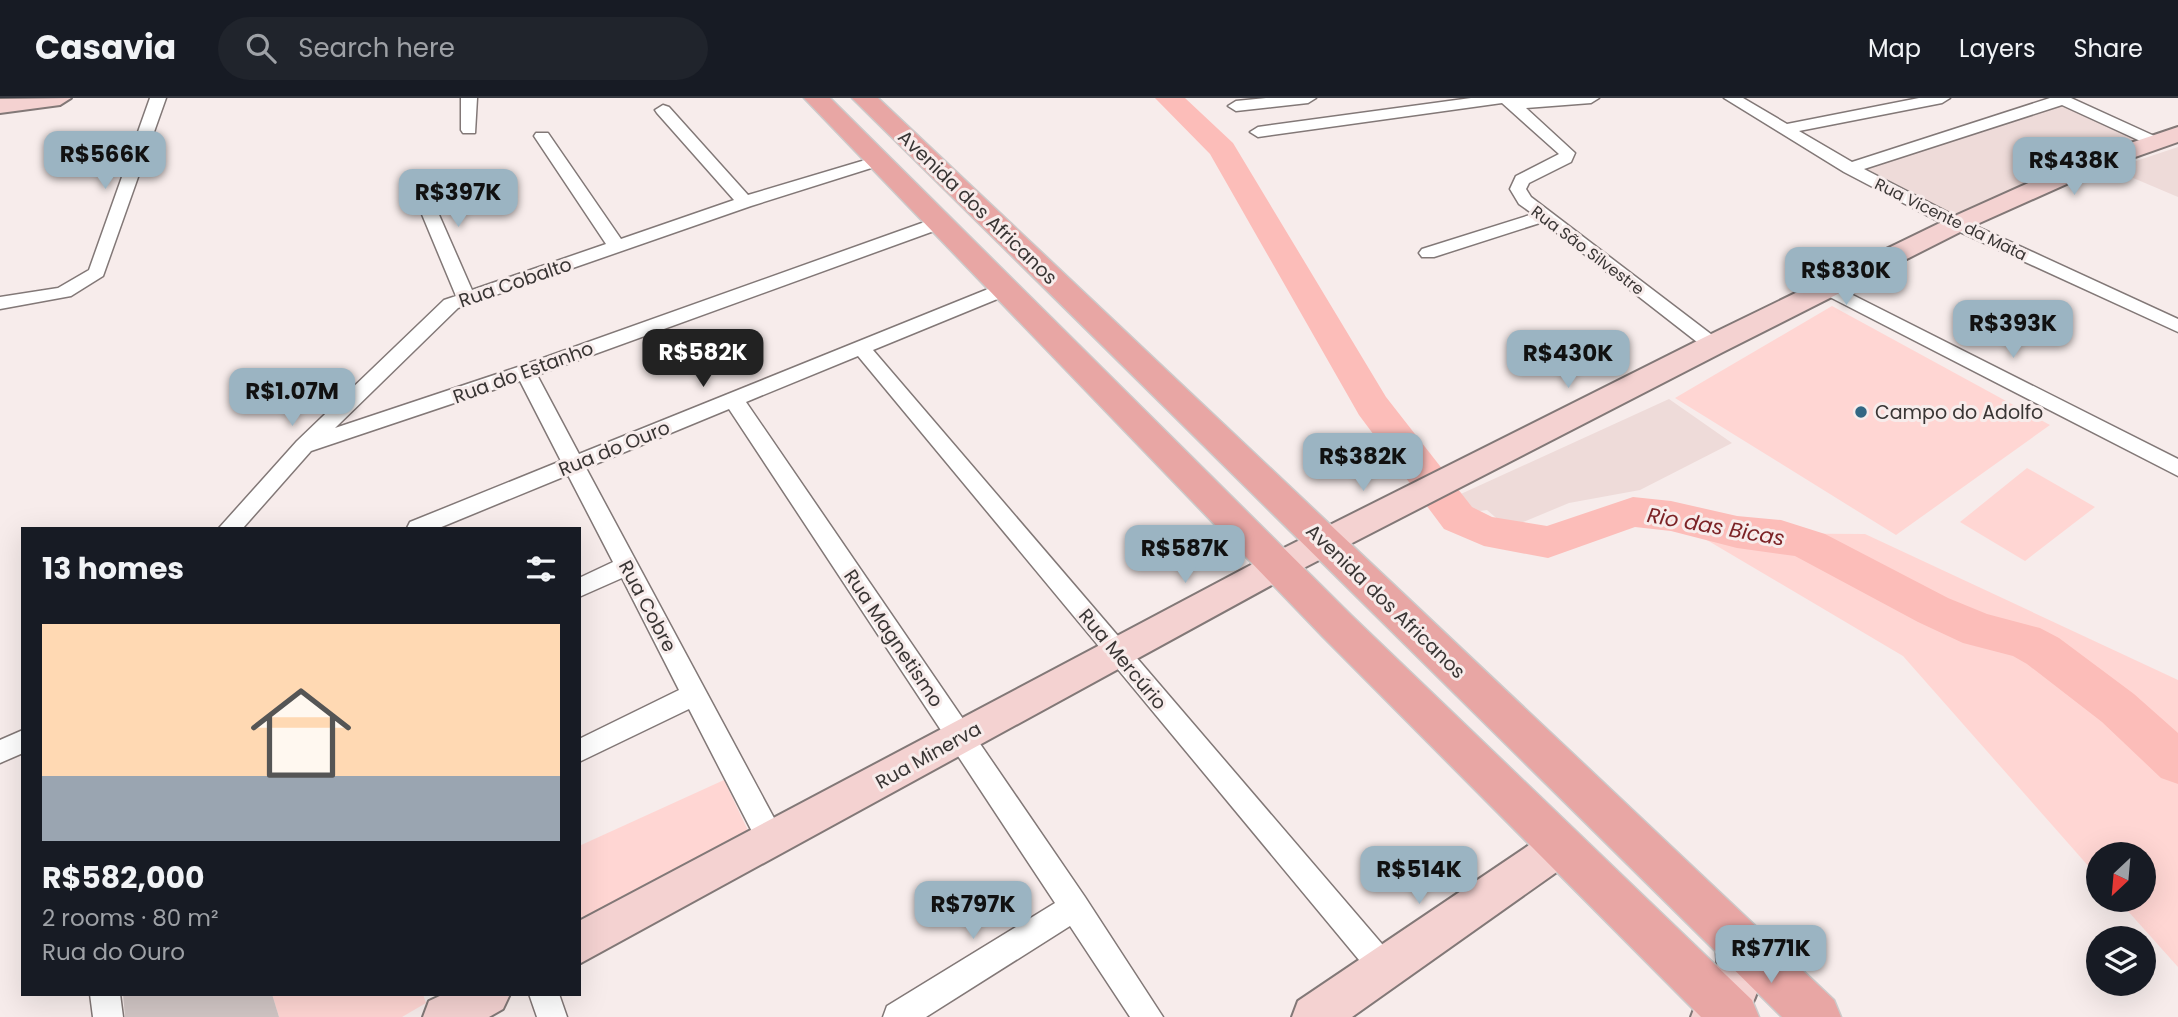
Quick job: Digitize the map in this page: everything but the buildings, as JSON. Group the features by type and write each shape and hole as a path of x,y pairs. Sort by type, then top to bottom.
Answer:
{"main road":[{"name":"Avenida dos Africanos","path":"816,98 1724,1014"},
{"name":"Avenida dos Africanos","path":"864,98 1817,1017"},
{"path":"1326,541 1337,626"}],"street":[{"path":"0,106 60,98"},
{"path":"0,303 59,293 83,284 97,272 158,98"},
{"path":"469,98 469,130"},
{"path":"1236,106 1308,98"},
{"path":"1258,132 1508,100 1591,98"},
{"name":"Rua Vicente da Mata","path":"1732,98 1850,168 1956,224 2178,326"},
{"path":"1787,129 1942,98"},
{"path":"1850,168 2060,99 2155,142"},
{"name":"Rua São Silvestre","path":"1508,100 1567,153 1565,159 1527,177 1518,185 1525,200 1542,217 1713,345"},
{"path":"663,110 745,202"},
{"name":"Rua Minerva","path":"581,943 1326,541 1956,224 2089,165 2178,134"},
{"path":"542,136 617,247"},
{"name":"Rua Cobalto","path":"231,527 304,446 436,315 466,297 745,202 878,160"},
{"path":"414,176 466,297"},
{"path":"1428,253 1542,217"},
{"name":"Rua do Estanho","path":"304,446 524,372 939,223"},
{"name":"Rua do Ouro","path":"420,527 1005,289"},
{"path":"1829,289 2178,468"},
{"name":"Rua Mercúrio","path":"862,349 1384,968"},
{"name":"Rua Cobre","path":"524,372 771,840"},
{"name":"Rua Magnetismo","path":"733,399 1148,1017"},
{"path":"581,587 626,566"},
{"path":"581,750 694,695"},
{"path":"0,752 21,742"},
{"path":"1314,1017 1560,846"},
{"path":"898,1017 1075,907"},
{"path":"1724,1014 1738,991 1742,967 1737,940"},
{"path":"105,996 108,1017"},
{"path":"445,1017 484,996"},
{"path":"545,996 552,1017"}],"shaded area":[{"path":"2063,100 2155,142 1957,224 1850,168"},
{"path":"2178,147 2178,197 2112,169"},
{"name":"Campo do Adolfo","path":"1832,306 2050,425 1896,535 1675,398"},
{"path":"1669,399 1732,443 1640,490 1569,503 1516,525 1502,523 1487,510 1472,512 1452,498"},
{"path":"2027,468 2095,507 2025,561 1960,522"},
{"path":"1695,533 1865,534 2178,680 2178,967 2156,942 2156,926 2141,926 2129,912 2156,912 2156,842 2086,842 2086,863 1903,656"},
{"path":"724,780 753,841 581,933 581,845"},
{"path":"273,996 424,996 426,1003 402,1017 279,1017"}],"waterway":[{"name":"Rio das Bicas","path":"1169,98 1222,149 1372,406 1458,518 1484,531 1548,542 1633,512 1671,516 1737,532 1781,536 1810,545 1933,610 1979,630 2024,641 2043,651 2118,708 2178,763"}],"place":[{"name":"Campo do Adolfo","path":"1861,412"}]}
